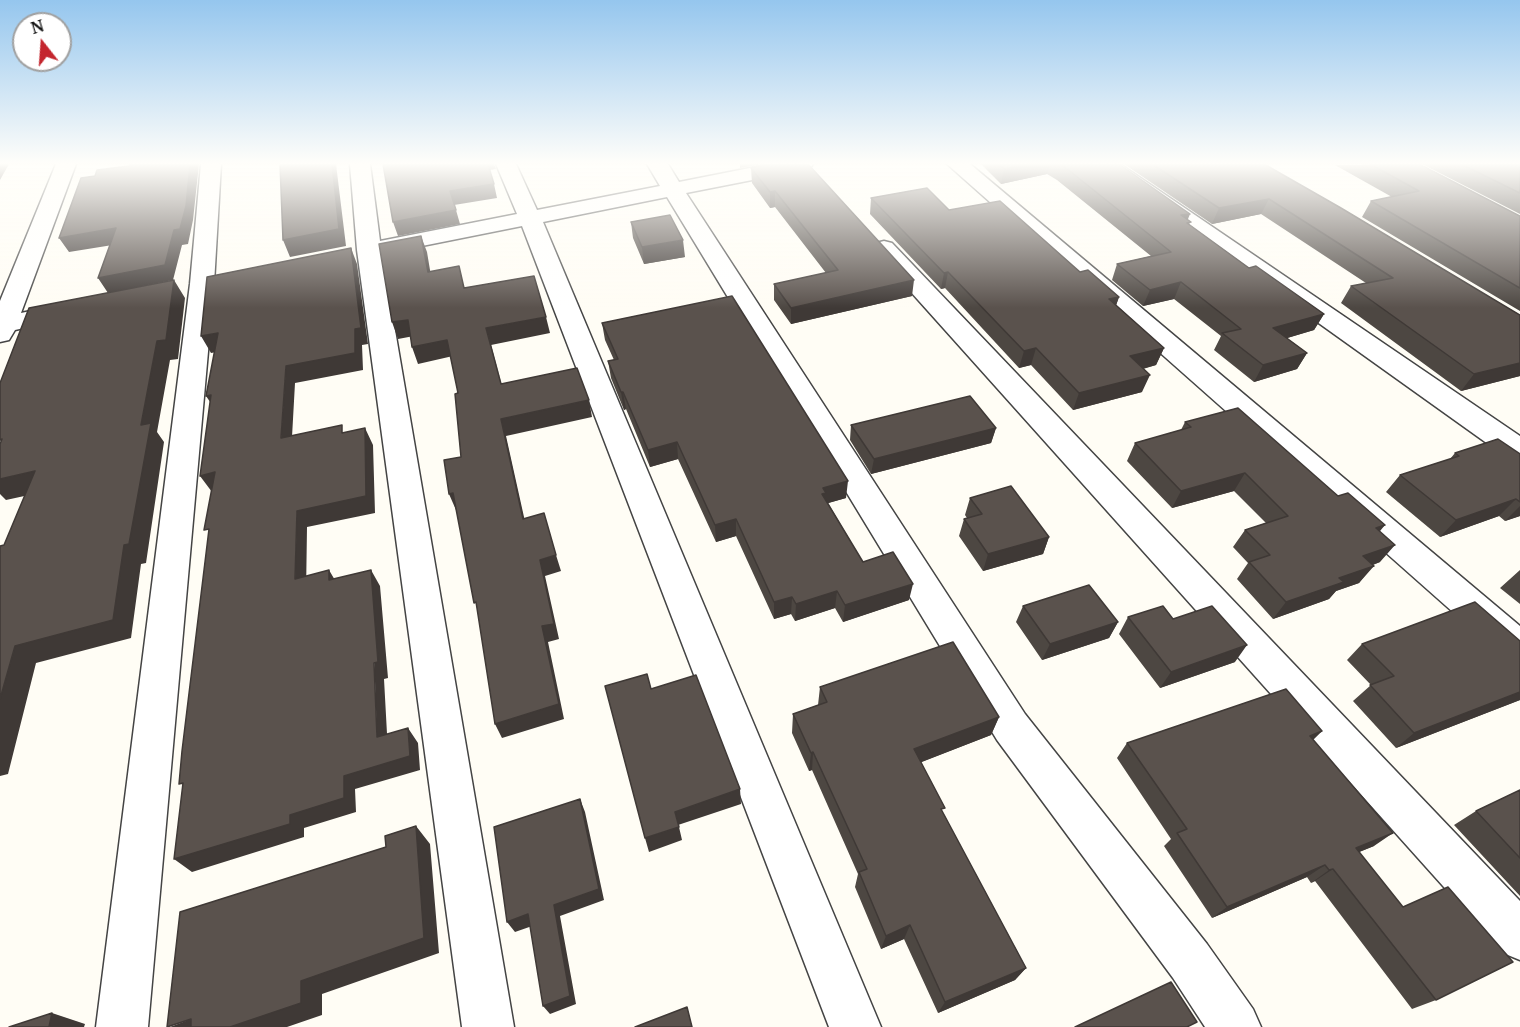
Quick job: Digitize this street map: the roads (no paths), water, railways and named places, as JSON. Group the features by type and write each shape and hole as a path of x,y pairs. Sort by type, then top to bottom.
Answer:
{"street":[{"path":"1,328 47,212"},
{"path":"122,1027 202,284 207,212"},
{"path":"359,212 358,252 488,1027"},
{"path":"527,212 855,1027"},
{"path":"358,252 530,218 550,212"},
{"path":"688,212 1011,727 1190,961 1234,1027"},
{"path":"1013,212 1520,649"},
{"path":"1175,212 1520,451"},
{"path":"864,226 1520,936"},
{"path":"1,328 85,308"}]}
